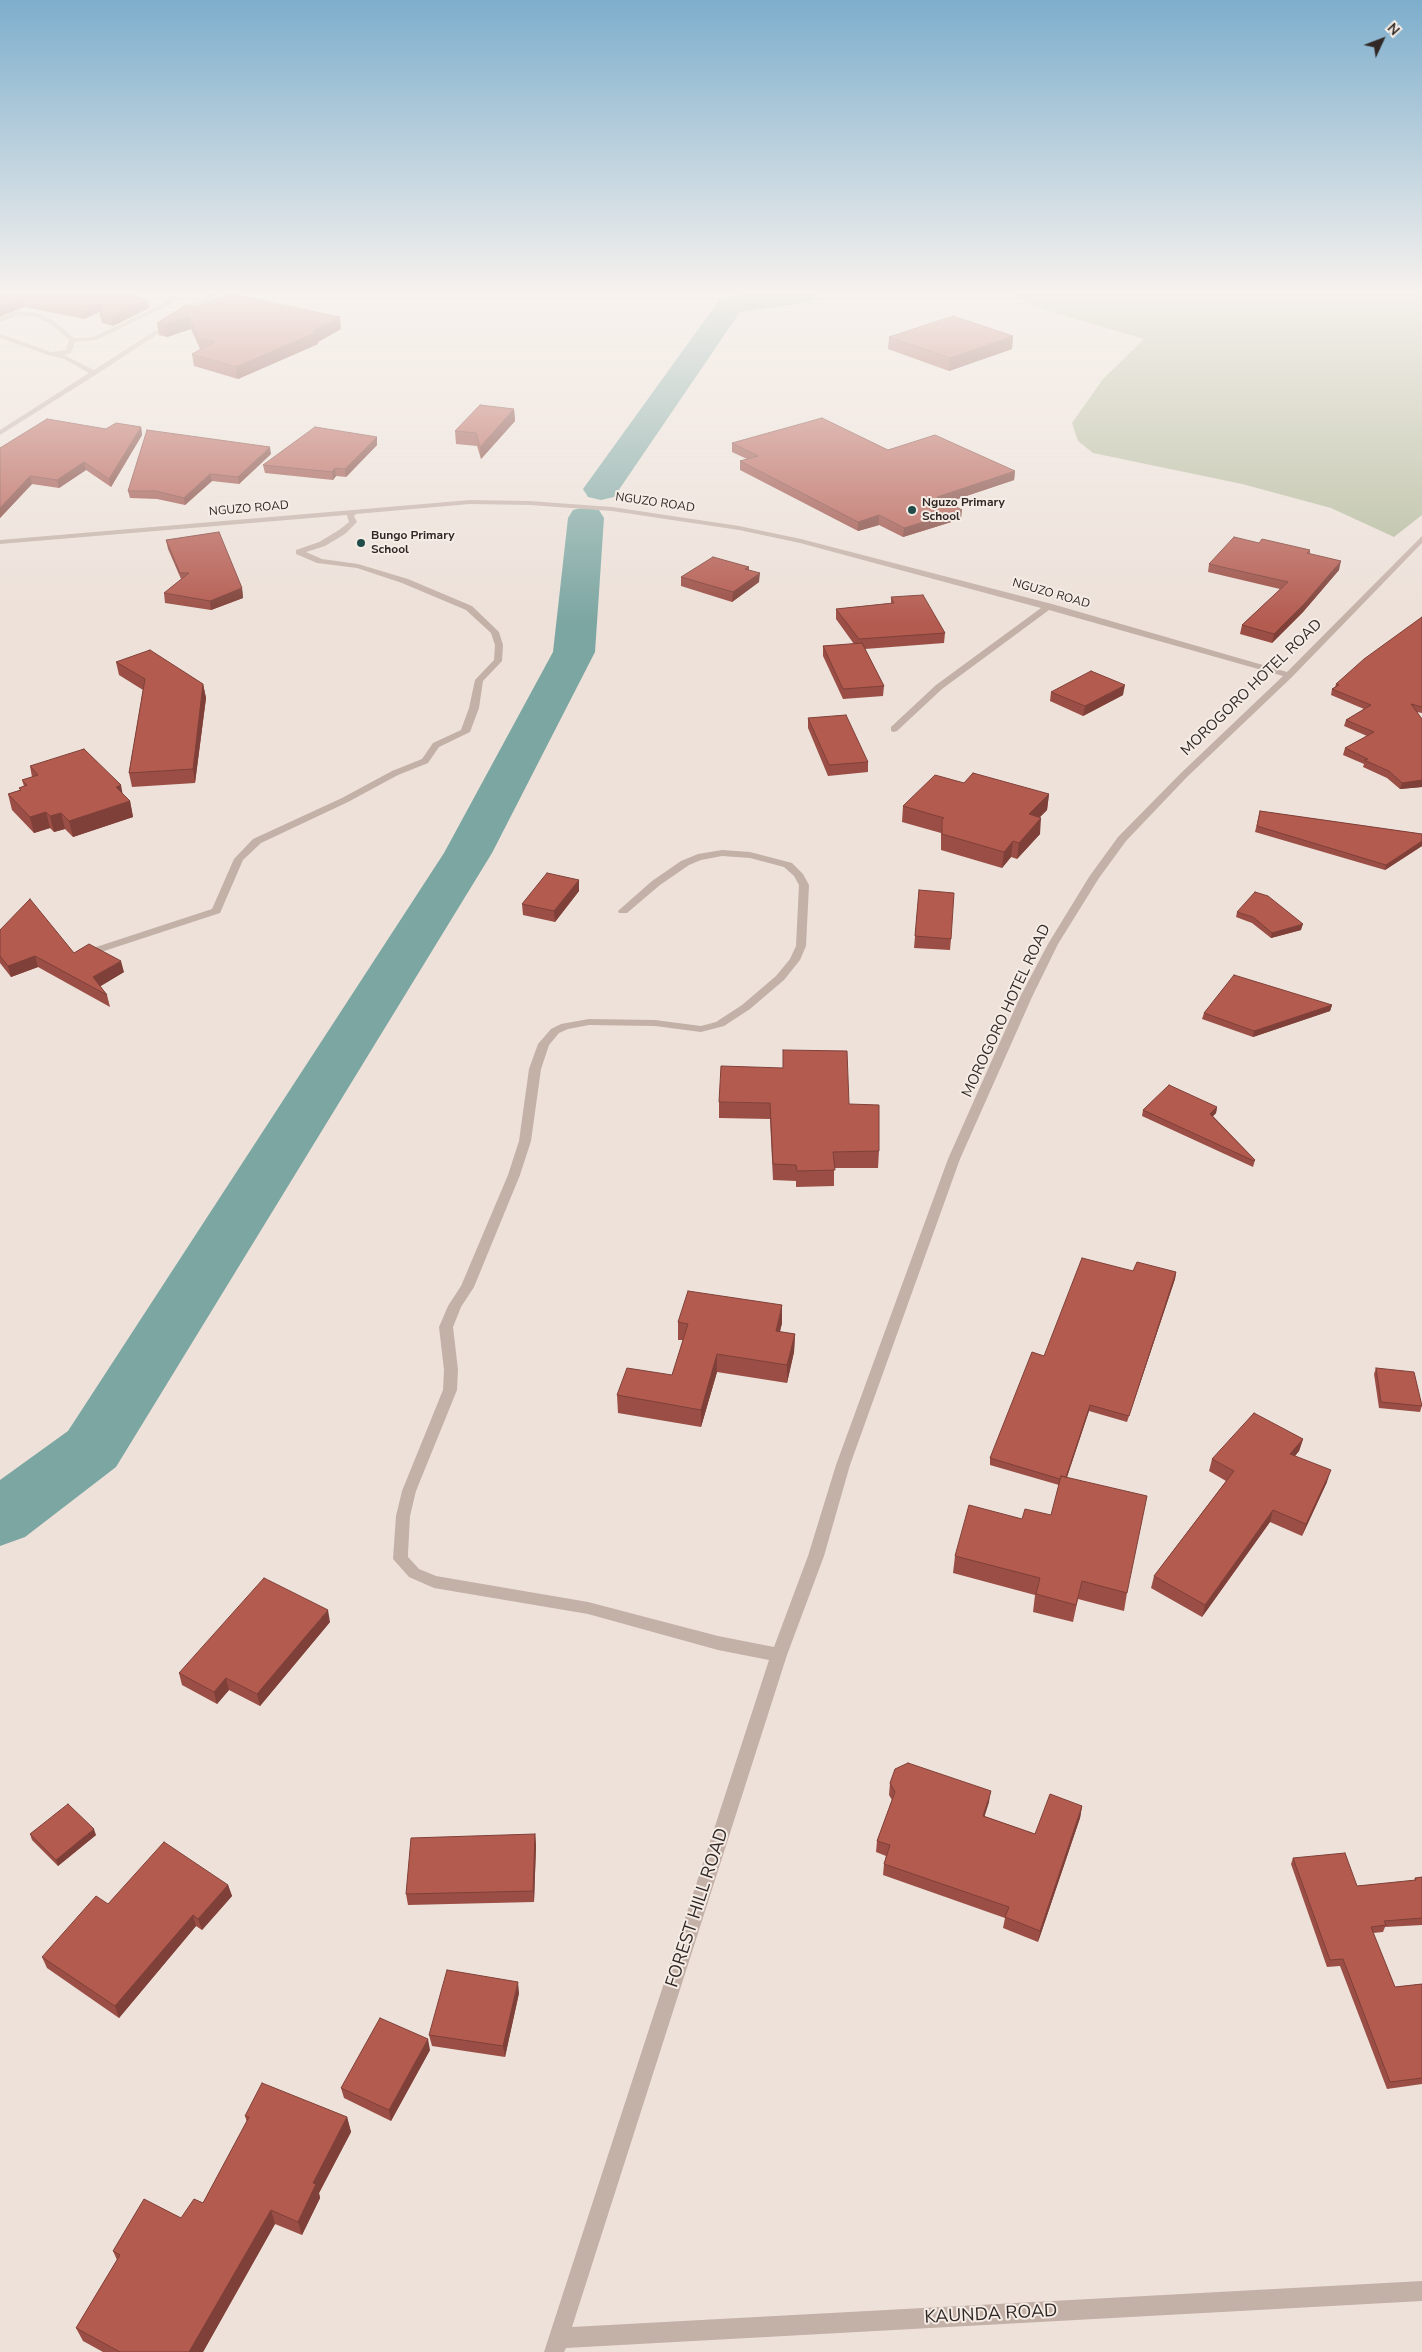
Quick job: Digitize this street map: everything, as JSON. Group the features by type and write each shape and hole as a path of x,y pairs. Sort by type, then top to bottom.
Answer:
{"street":[{"path":"0,433 46,404"},
{"name":"NGUZO ROAD","path":"0,542 470,502 565,505 612,509 775,534 1049,606 1289,675"},
{"path":"94,952 216,911 230,874 239,858 257,841 345,800 395,773 425,761 436,745 465,732 474,708 479,680 498,661 499,645 495,632 469,608 405,581 358,566 320,561 299,552 322,544 342,532 353,522 350,516 353,513"},
{"name":"MOROGORO HOTEL ROAD","path":"843,1465 954,1159 1026,997 1053,944 1094,877 1122,839 1184,775 1289,675 1422,538"},
{"path":"894,729 939,687 1049,606"},
{"path":"622,911 685,863 708,855 737,853 773,860 794,869 804,885 801,946 795,960 780,978 746,1007 720,1024 701,1029 655,1023 589,1022 560,1029 544,1044 536,1068 525,1142 514,1176 475,1269 446,1327 451,1370 450,1390 422,1454 409,1491 403,1516 401,1559 414,1573 434,1582 588,1608 718,1643 779,1655"},
{"name":"FOREST HILL ROAD","path":"557,2345 779,1655 816,1556 843,1465"},
{"name":"KAUNDA ROAD","path":"557,2345 1422,2291"}],"green space":[{"path":"1086,404 1422,404 1422,515 1394,537 1331,508 1242,484 1093,453 1078,441 1072,423"}],"building":[{"path":"480,405 514,409 480,447 476,433 455,431"},
{"path":"822,418 888,450 935,435 1015,471 937,497 962,510 904,528 879,515 858,522 740,461 758,456 732,443"},
{"path":"47,419 106,429 116,423 141,427 109,479 84,462 57,480 30,476 0,508 0,448"},
{"path":"315,427 377,437 345,469 335,468 332,472 263,465"},
{"path":"147,430 270,447 238,477 210,474 184,498 156,491 128,491"},
{"path":"219,532 242,588 210,601 164,593 189,573 180,573 166,540"},
{"path":"1234,537 1259,543 1262,539 1310,550 1307,553 1341,561 1305,603 1274,634 1242,625 1288,582 1209,564"},
{"path":"713,557 749,567 745,569 760,573 733,592 681,577"},
{"path":"923,595 945,633 859,639 836,609 894,603 891,597"},
{"path":"1422,617 1422,707 1411,704 1422,719 1422,780 1402,783 1389,771 1364,760 1368,759 1345,748 1374,732 1346,720 1371,705 1332,689 1339,685 1336,684 1364,659"},
{"path":"862,643 884,686 843,689 823,646"},
{"path":"150,650 203,684 193,769 129,773 145,679 116,662"},
{"path":"1091,671 1125,685 1085,706 1051,692"},
{"path":"846,715 868,762 829,765 808,718"},
{"path":"84,749 121,785 116,787 130,801 69,821 61,813 50,816 46,812 30,817 8,794 21,790 19,788 27,785 22,780 38,775 30,766"},
{"path":"973,773 1049,794 1029,814 1041,818 1019,843 1013,841 1004,852 942,834 942,820 944,818 903,806 935,775 964,783"},
{"path":"1260,811 1422,834 1422,841 1386,865 1257,826"},
{"path":"547,873 579,880 554,911 522,904"},
{"path":"919,890 954,893 951,939 915,936"},
{"path":"1255,892 1268,896 1303,924 1272,933 1253,917 1237,912"},
{"path":"30,899 74,953 89,944 121,961 93,977 107,995 35,956 8,966 0,956 0,930"},
{"path":"1234,975 1332,1005 1254,1031 1204,1013"},
{"path":"783,1050 847,1051 849,1104 879,1105 879,1151 833,1152 835,1170 797,1171 796,1165 773,1164 770,1103 719,1102 721,1066 783,1068"},
{"path":"1169,1085 1217,1107 1210,1114 1255,1160 1143,1110"},
{"path":"1082,1258 1133,1271 1137,1262 1176,1272 1129,1416 1090,1405 1066,1477 1061,1476 1060,1479 990,1458 1032,1352 1044,1356"},
{"path":"688,1291 782,1305 776,1331 795,1334 787,1365 717,1354 701,1410 617,1395 627,1368 672,1375 688,1324 678,1322"},
{"path":"1376,1368 1414,1372 1422,1406 1381,1402"},
{"path":"1254,1413 1303,1439 1290,1454 1331,1470 1306,1524 1273,1510 1205,1605 1154,1576 1234,1471 1212,1459"},
{"path":"1061,1476 1147,1496 1127,1593 1082,1581 1076,1605 1036,1594 1040,1578 955,1556 969,1505 1022,1519 1025,1509 1051,1515"},
{"path":"264,1578 328,1610 257,1694 226,1678 214,1692 179,1673"},
{"path":"908,1763 991,1791 983,1816 1035,1834 1050,1794 1082,1806 1040,1931 1005,1917 1009,1907 884,1864 890,1845 877,1841 895,1792 890,1783 895,1769"},
{"path":"68,1804 94,1829 56,1860 30,1834"},
{"path":"535,1834 533,1891 406,1894 411,1838"},
{"path":"164,1842 228,1885 198,1919 193,1915 115,2006 42,1957 96,1896 108,1904"},
{"path":"1345,1853 1357,1886 1416,1880 1415,1878 1422,1877 1422,1918 1384,1921 1386,1925 1371,1927 1395,1987 1422,1984 1422,2078 1390,2082 1343,1959 1330,1960 1293,1858"},
{"path":"447,1970 518,1982 503,2046 429,2035"},
{"path":"380,2018 428,2039 389,2110 341,2088"},
{"path":"262,2083 347,2117 313,2183 316,2184 298,2222 271,2210 189,2352 120,2352 76,2328 120,2255 113,2251 144,2199 181,2218 194,2199 203,2203 249,2117 245,2116"}],"waterway":[{"path":"601,489 661,404"},
{"path":"0,1518 92,1449 468,853 574,652 586,518"}],"place":[{"name":"Nguzo Primary School","path":"912,510"},
{"name":"Bungo Primary School","path":"361,543"}]}
